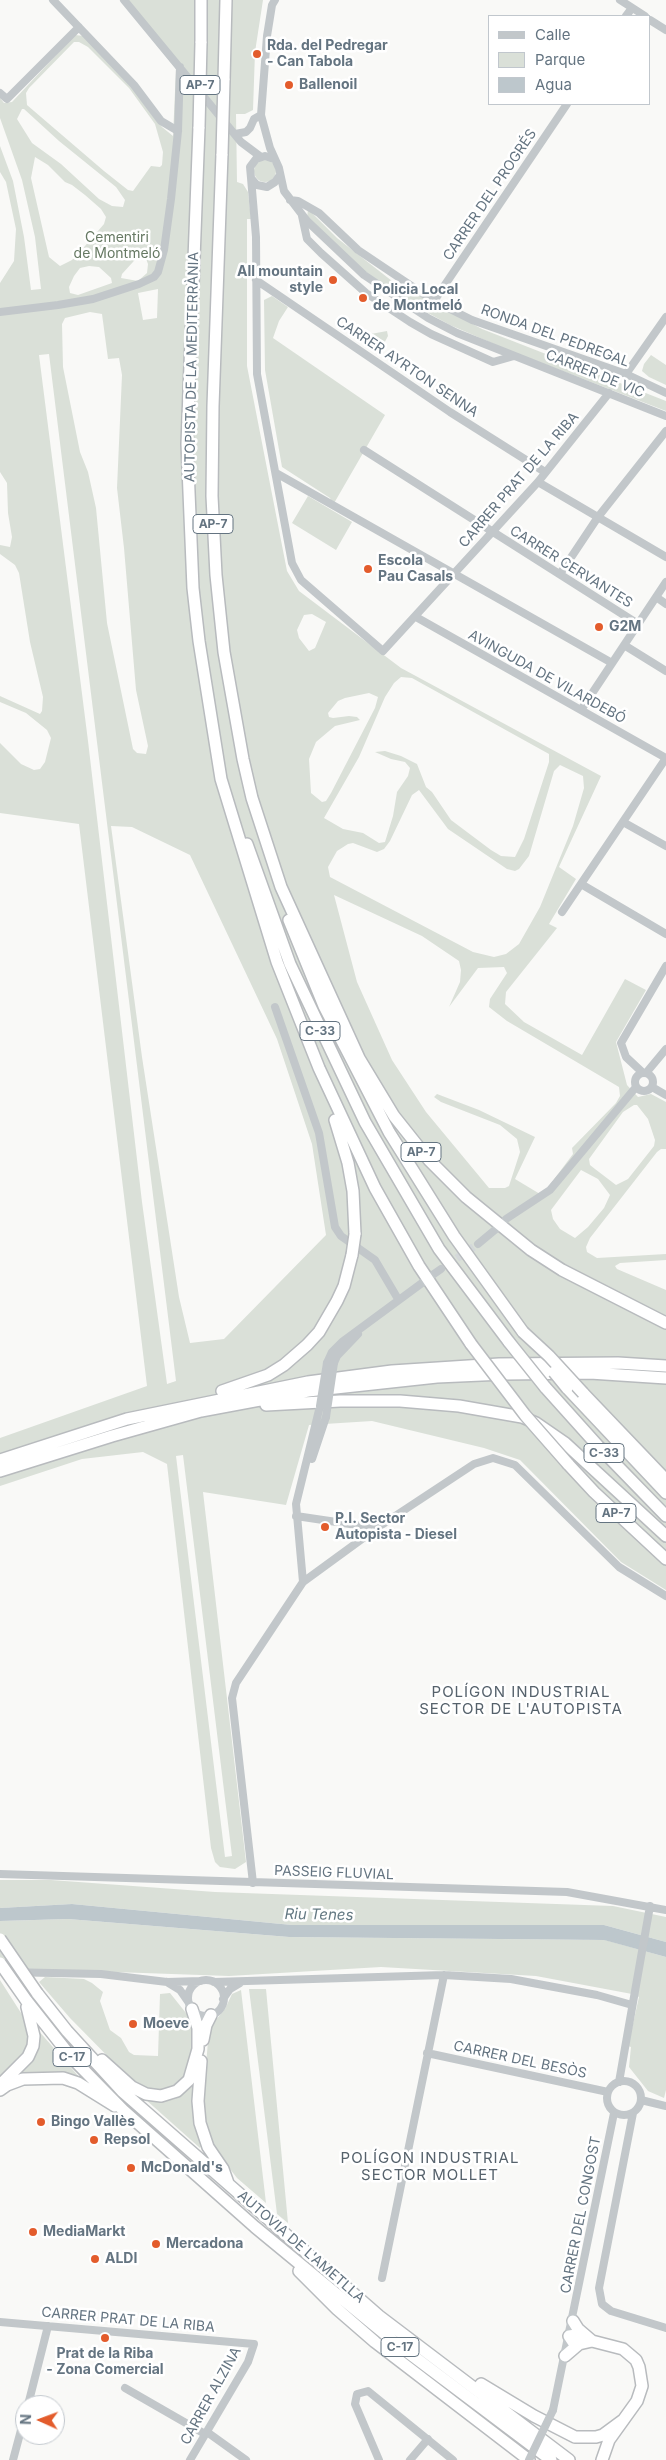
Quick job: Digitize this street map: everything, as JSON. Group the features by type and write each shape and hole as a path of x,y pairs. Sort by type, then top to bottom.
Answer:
{"highway":[{"name":"AUTOPISTA DE LA MEDITERRÀNIA","path":"201,0 199,127 187,444 194,588 205,685 221,779 242,853 277,962 319,1068 358,1155 419,1266 471,1344 525,1416 594,1492 666,1559"},
{"name":"AUTOPISTA DE LA MEDITERRÀNIA","path":"226,0 213,431 213,535 217,594 225,661 243,760 252,798 281,887 359,1058 390,1109 424,1154 466,1197 531,1250 562,1270 666,1323"},
{"name":"C-33","path":"205,685 246,842 290,964 365,1122 414,1208 458,1275 509,1342 598,1446 666,1516"},
{"name":"C-33","path":"281,887 290,924 303,956 362,1082 431,1200 480,1275 567,1388 666,1494"},
{"path":"0,1460 156,1409 235,1388 284,1365 307,1345 324,1325 344,1286 355,1234 353,1191 348,1163 319,1068"},
{"path":"523,1332 550,1356 666,1480"},
{"path":"127,1419 269,1389 392,1371 499,1364 647,1365 666,1368"},
{"path":"0,1471 103,1438 201,1411 308,1391 437,1377 590,1373 666,1378"},
{"path":"168,1421 270,1405 340,1401 429,1403 508,1413 536,1423 565,1443 666,1536"},
{"name":"AUTOVIA DE L'AMETLLA","path":"0,1940 37,1993 67,2031 122,2091 379,2316 569,2460"},
{"name":"AUTOVIA DE L'AMETLLA","path":"0,1964 71,2057 123,2110 255,2227 397,2344 550,2460"},
{"path":"0,2084 22,2064 33,2046 34,2036 26,2000"},
{"path":"67,2031 138,2090 154,2096 169,2095 184,2086 192,2073 199,2039 190,2006"},
{"path":"211,2015 204,2030 198,2112 208,2147 223,2169 229,2184"},
{"path":"0,2090 23,2078 63,2078 78,2083 101,2099 123,2110"},
{"path":"255,2227 268,2243 337,2309 375,2342 529,2460"},
{"path":"573,2321 585,2339"},
{"path":"569,2336 623,2349 636,2360 639,2367 642,2386 640,2395 604,2450 602,2460"},
{"path":"565,2356 585,2339"},
{"path":"436,2360 462,2372 510,2403 574,2437 596,2437 622,2421"}],"street":[{"path":"53,0 134,85 161,121 178,131"},
{"path":"124,0 244,146 250,167 254,202 257,374 276,472 612,663"},
{"path":"131,0 153,34"},
{"path":"254,202 257,194 277,181 280,174 279,166 274,159 266,136 262,114 267,36 275,0"},
{"path":"620,0 643,15"},
{"path":"627,15 632,8"},
{"path":"651,21 666,30"},
{"path":"0,93 7,99 79,27"},
{"path":"2,311 93,299 148,279 158,272 164,250 178,131 180,67"},
{"name":"CARRER DEL PROGRÉS","path":"434,301 566,105"},
{"path":"235,134 246,132 254,119 262,114"},
{"path":"262,157 266,136"},
{"path":"244,146 262,157 274,159"},
{"path":"250,167 254,161 262,157"},
{"name":"CARRER DE VIC","path":"280,174 284,191 302,216 352,265 403,303 457,333 666,416"},
{"path":"251,178 258,185 284,191"},
{"name":"RONDA DEL PEDREGAL","path":"290,200 298,201 319,213 358,250 434,301 472,320 626,374 666,394"},
{"name":"CARRER DE VIC","path":"302,216 307,239 344,275 378,301 431,334 493,362 514,356"},
{"name":"CARRER AYRTON SENNA","path":"256,280 450,412 545,472"},
{"path":"626,374 666,317"},
{"name":"CARRER PRAT DE LA RIBA","path":"276,472 292,563 301,580 383,651 538,482 609,393"},
{"path":"560,574 598,517 666,431"},
{"name":"CARRER CERVANTES","path":"364,450 638,624"},
{"path":"538,482 666,557"},
{"path":"581,710 666,582"},
{"path":"656,597 666,604"},
{"name":"AVINGUDA DE VILARDEBÓ","path":"416,617 666,758"},
{"path":"624,646 666,671"},
{"path":"562,912 666,758"},
{"path":"623,822 666,846"},
{"path":"581,884 666,934"},
{"path":"652,1087 652,1078 626,1057 621,1043 666,966"},
{"path":"274,1007 320,1133 335,1227 345,1239 375,1260 398,1299"},
{"path":"506,1218 550,1190 636,1087 635,1078 644,1073 666,1049"},
{"path":"636,1087 642,1091 652,1087"},
{"path":"652,1087 666,1095"},
{"path":"478,1244 496,1230"},
{"path":"431,1276 441,1269"},
{"path":"306,1472 331,1363 368,1323 422,1283"},
{"path":"303,1582 296,1516 297,1496 314,1455 326,1417 331,1363"},
{"path":"254,1883 232,1698 236,1683 303,1582 377,1528 474,1464 493,1458 515,1466 619,1567 666,1596"},
{"path":"296,1516 377,1528"},
{"name":"PASSEIG FLUVIAL","path":"0,1874 567,1892 666,1910"},
{"path":"633,2113 627,2116 614,2113 607,2104 608,2092 619,2082 650,1906"},
{"path":"0,1972 101,1974 167,1982 240,1983 444,1975 511,1979 597,1995 632,2005"},
{"path":"382,2278 444,1975"},
{"path":"190,2006 190,1989 201,1981"},
{"path":"167,1982 180,1990 190,2006 200,2015 211,2015 220,2009 223,1998 230,1989 240,1983"},
{"path":"214,1982 221,1989 223,1998"},
{"name":"CARRER DEL BESÒS","path":"427,2053 608,2092"},
{"path":"619,2082 628,2082 635,2085 641,2094 641,2100 633,2113 599,2288 602,2304 611,2312 666,2328"},
{"path":"641,2100 666,2106"},
{"name":"CARRER DEL CONGOST","path":"529,2460 553,2410 573,2321 614,2113"},
{"name":"CARRER PRAT DE LA RIBA","path":"0,2322 254,2344"},
{"path":"31,2395 48,2326"},
{"name":"CARRER ALZINA","path":"190,2460 248,2362 254,2344"},
{"path":"125,2388 206,2433 246,2460"},
{"path":"379,2460 355,2404 357,2394 368,2391 453,2460"},
{"path":"410,2460 428,2439"},
{"path":"13,2460 17,2445"}],"green space":[{"name":"Cementiri de Montmeló","path":"120,0 263,0 255,52 253,110 245,114 236,114 237,182 243,184 248,192 251,219 247,219 247,366 287,571 299,591 401,668 601,776 559,867 576,879 549,924 557,928 506,992 505,1004 524,1022 582,1055 625,979 646,990 616,1042 627,1085 638,1097 651,1094 666,1102 666,1149 661,1149 657,1152 590,1238 586,1247 587,1252 597,1258 666,1254 666,1260 620,1263 615,1266 617,1269 666,1290 666,1590 621,1562 520,1460 484,1448 372,1421 309,1425 286,1505 203,1492 246,1862 235,1869 220,1867 215,1862 211,1848 167,1464 143,1452 82,1459 0,1486 0,1438 147,1386 79,824 0,813 0,743 21,764 34,770 40,769 45,762 51,738 47,730 26,713 0,702 0,696 40,714 43,697 30,642 19,573 15,565 0,554 0,545 10,547 12,537 8,513 7,483 0,472 0,283 14,261 16,229 6,182 0,172 0,146 13,181 24,237 31,290 41,289 35,237 22,180 0,118 0,98 4,103 12,102 75,35 84,36 132,86 162,127 173,136 176,69","holes":["74,42 79,42 88,47 129,88 155,124 163,152 162,165 160,167 151,166 133,191 128,190 27,105 26,93 29,88","22,109 116,187 125,200 123,207 112,206 99,199 61,164 32,143 17,119","35,157 48,165 65,182 85,195 101,209 106,217 104,224 72,260 60,266 49,257 31,178","143,251 148,264 147,273 138,281 121,278 122,274","89,266 99,267 111,278 112,283 78,295 70,293 69,287 80,268","158,289 157,318 143,320 138,293","90,312 102,314 108,359 119,358 122,375 117,488 136,690 148,746 146,754 137,753 133,749 107,623 96,508 88,472 80,452 63,367 62,324 65,318","49,354 176,1381 167,1384 142,1202 88,741 39,355","312,614 326,622 315,648 309,651 299,638 297,630 304,615","401,677 412,678 549,754 549,762 524,839 515,857 501,856 451,820 432,792 426,787 417,764 385,751 375,752 391,759 405,762 410,768 408,776 397,792 393,816 385,842 379,843 363,833 343,829 324,818 359,757 385,697 394,683","369,693 378,697 375,708 331,793 326,801 322,802 311,793 309,759 316,742 335,726 360,720 357,717 349,716 333,718 329,717 328,713 338,701 345,698","560,765 583,776 584,788 573,826 540,907 519,944 506,954 494,957 473,952 330,877 328,867 337,851 348,844 353,843 377,852 384,849 390,841 412,795 419,790 448,829 507,869 515,871 519,869 529,856 554,771","111,826 132,827 190,855 277,1039 312,1144 326,1235 224,1339 190,1343 179,1297 142,1057","334,895 422,936 459,961 461,970 460,982 449,1007 478,968 504,967 507,973 490,999 489,1007 507,1021 619,1087 620,1096 616,1103 572,1148 573,1154 546,1190 540,1194 515,1179 535,1137 479,1110 437,1094 434,1097 441,1102 500,1125 517,1139 520,1152 509,1186 505,1188 489,1188 426,1112 392,1060 357,982","637,1105 648,1119 655,1140 654,1146 628,1179 616,1185 590,1165 589,1159 623,1112","581,1170 598,1179 610,1195 604,1208 588,1227 575,1238 560,1229 553,1219 551,1210","183,1455 232,1856 225,1857 176,1456"]},
{"path":"265,160 273,163 276,171 273,179 265,182 257,179 254,171 257,163"},
{"path":"308,209 337,238 392,281 482,329 666,401 666,411 508,350 450,325 408,302 345,257 307,219"},
{"path":"272,296 288,307 279,321 273,338 385,415 333,505 330,498 282,467 265,370 264,300"},
{"path":"387,331 388,336 380,351 360,336"},
{"path":"651,355 666,365 666,385 649,377 642,371 644,364"},
{"path":"308,496 352,522 336,550 292,523"},
{"path":"0,1880 51,1880 215,1892 613,1906 666,1917 666,1942 604,1925 292,1925 72,1904 0,1908"},
{"path":"68,1919 289,1937 605,1940 666,1957 666,2090 664,2098 648,2091 629,2067 631,2047 628,2046 639,1997 632,1994 536,1976 381,1967 229,1976 0,1968 0,1921"},
{"path":"45,1977 84,1979 103,1992 100,2001 110,2030 121,2038 129,2052 134,2055 158,2056 160,1994 170,1993 190,2018 194,2035 192,2059 187,2074 180,2084 162,2092 146,2089 131,2080 70,2018 39,1982"},
{"path":"0,1980 23,2016 29,2030 28,2043 22,2057 0,2077"},
{"path":"249,1989 266,1989 288,2223 277,2214"},
{"path":"241,1990 266,2203 237,2178 212,2146 204,2125 203,2104 209,2028 225,2009 232,1994"},
{"path":"37,2029 81,2079 57,2074 32,2073 16,2076"},
{"path":"197,2076 194,2110 196,2128 202,2145 200,2148 145,2099 160,2101 175,2099 188,2090"}],"water":[{"path":"72,1904 292,1925 604,1925 666,1942 666,1957 604,1940 289,1937 68,1919 0,1921 0,1908"}],"tunnel":[{"path":"447,1265 478,1244"}],"place":[{"name":"Rda. del Pedregar - Can Tabola","path":"257,54"},
{"name":"Ballenoil","path":"289,85"},
{"name":"All mountain style","path":"333,280"},
{"name":"Policia Local de Montmeló","path":"363,298"},
{"name":"Escola Pau Casals","path":"368,569"},
{"name":"G2M","path":"599,627"},
{"name":"P.I. Sector Autopista - Diesel","path":"325,1527"},
{"name":"Moeve","path":"133,2024"},
{"name":"Bingo Vallès","path":"41,2122"},
{"name":"Repsol","path":"94,2140"},
{"name":"McDonald's","path":"131,2168"},
{"name":"MediaMarkt","path":"33,2232"},
{"name":"Mercadona","path":"156,2244"},
{"name":"ALDI","path":"95,2259"},
{"name":"Prat de la Riba - Zona Comercial","path":"105,2338"}],"district":[{"name":"POLÍGON INDUSTRIAL SECTOR DE L'AUTOPISTA","path":"521,1700"},
{"name":"POLÍGON INDUSTRIAL SECTOR MOLLET","path":"430,2166"}],"water label":[{"name":"Riu Tenes","path":"319,1915"}]}
